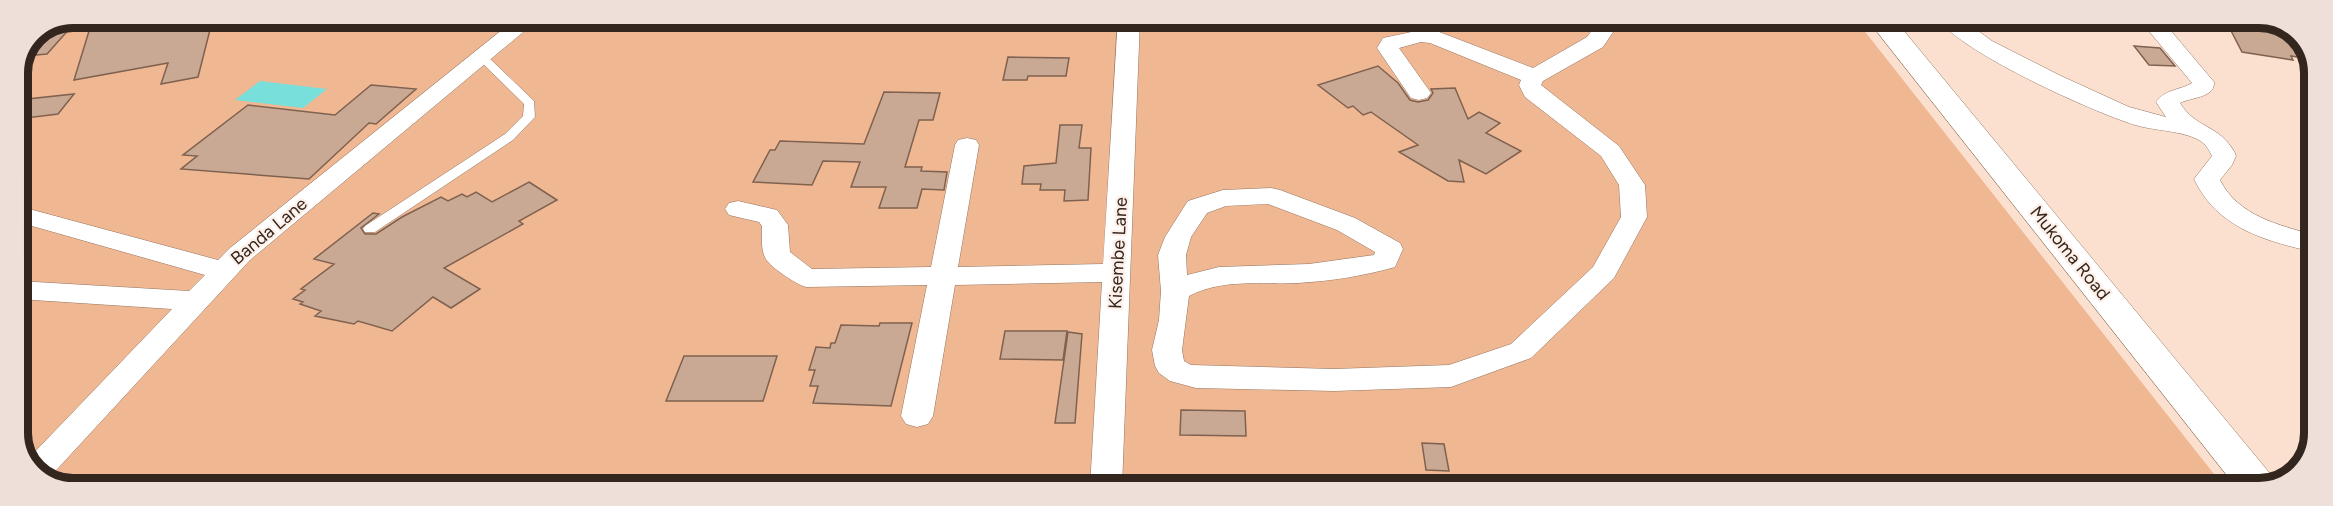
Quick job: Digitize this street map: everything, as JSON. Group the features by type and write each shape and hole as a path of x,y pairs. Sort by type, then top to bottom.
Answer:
{"street":[{"name":"Banda Lane","path":"42,464 240,254 518,28"},
{"name":"Kisembe Lane","path":"1107,478 1129,28"},
{"path":"1175,291 1191,282 1224,276 1299,274 1359,267 1385,261 1390,249 1346,224 1271,196 1222,198 1197,207 1178,237 1172,255 1175,291 1173,320 1167,350 1170,366 1181,373 1196,377 1334,380 1451,376 1521,351 1604,272 1634,217 1632,185 1610,151 1533,92 1530,85 1534,77 1595,42 1604,28"},
{"name":"Mukoma Road","path":"1887,28 2252,478"},
{"path":"1960,28 1997,53 2109,108 2154,123 2189,127 2208,135 2218,145 2224,156 2220,165 2207,179 2211,190 2222,204 2248,221 2304,241"},
{"path":"2158,28 2203,82 2203,88 2174,97 2168,102 2172,110 2189,127"},
{"path":"1419,93 1394,59 1388,48 1391,43 1421,36 1434,37 1534,77"},
{"path":"917,416 967,145"},
{"path":"738,209 768,216 775,225 777,255 806,278 1118,273"},
{"path":"29,217 224,271"},
{"path":"29,291 196,300"}],"lane":[{"path":"370,229 509,137 530,117 530,104 482,57"}],"shaded area":[{"path":"1862,28 2217,478 73,478 59,475 44,466 36,458 29,441 29,65 36,48 48,36 65,29"}],"water":[{"path":"260,81 327,89 303,108 235,100"}],"building":[{"path":"70,28 47,54 32,55 48,36"},
{"path":"90,28 210,28 198,77 161,84 168,63 74,80"},
{"path":"2230,28 2260,28 2274,31 2289,40 2297,48 2302,58 2291,56 2293,60 2242,52"},
{"path":"2134,46 2160,48 2175,66 2149,65"},
{"path":"1008,57 1069,58 1066,76 1028,76 1027,80 1003,80"},
{"path":"1378,66 1398,83 1410,100 1418,102 1428,100 1433,93 1431,89 1455,88 1468,119 1479,112 1500,123 1486,133 1521,151 1486,174 1459,160 1464,182 1448,181 1399,152 1418,145 1371,112 1363,115 1353,106 1348,108 1318,85"},
{"path":"371,85 416,89 376,124 369,123 309,179 181,169 197,156 183,155 248,105 335,115"},
{"path":"884,92 940,93 933,120 919,120 905,167 922,167 921,171 947,172 944,190 922,189 917,208 879,208 886,187 851,187 860,162 823,161 812,185 753,182 770,150 775,150 780,141 864,144"},
{"path":"74,94 58,114 29,118 29,99"},
{"path":"1060,125 1082,125 1079,148 1091,148 1088,200 1064,201 1065,190 1040,190 1041,184 1022,184 1024,166 1056,163"},
{"path":"529,182 557,200 519,221 523,224 444,268 480,289 451,308 433,297 392,331 358,321 354,324 315,316 321,311 300,304 303,302 293,299 305,290 301,289 334,264 314,259 373,213 379,214 361,228 365,234 376,234 402,217 441,197 448,201 462,194 467,197 476,192 492,202"},
{"path":"880,323 912,323 891,406 813,403 818,386 810,386 815,370 809,370 816,347 830,348 831,343 835,343 841,325 879,326"},
{"path":"1005,331 1067,331 1063,360 1000,359"},
{"path":"1068,332 1082,334 1075,423 1055,423"},
{"path":"684,356 777,356 763,401 666,401"},
{"path":"1181,410 1245,411 1246,436 1180,435"},
{"path":"1422,443 1444,444 1449,471 1426,470"}]}
